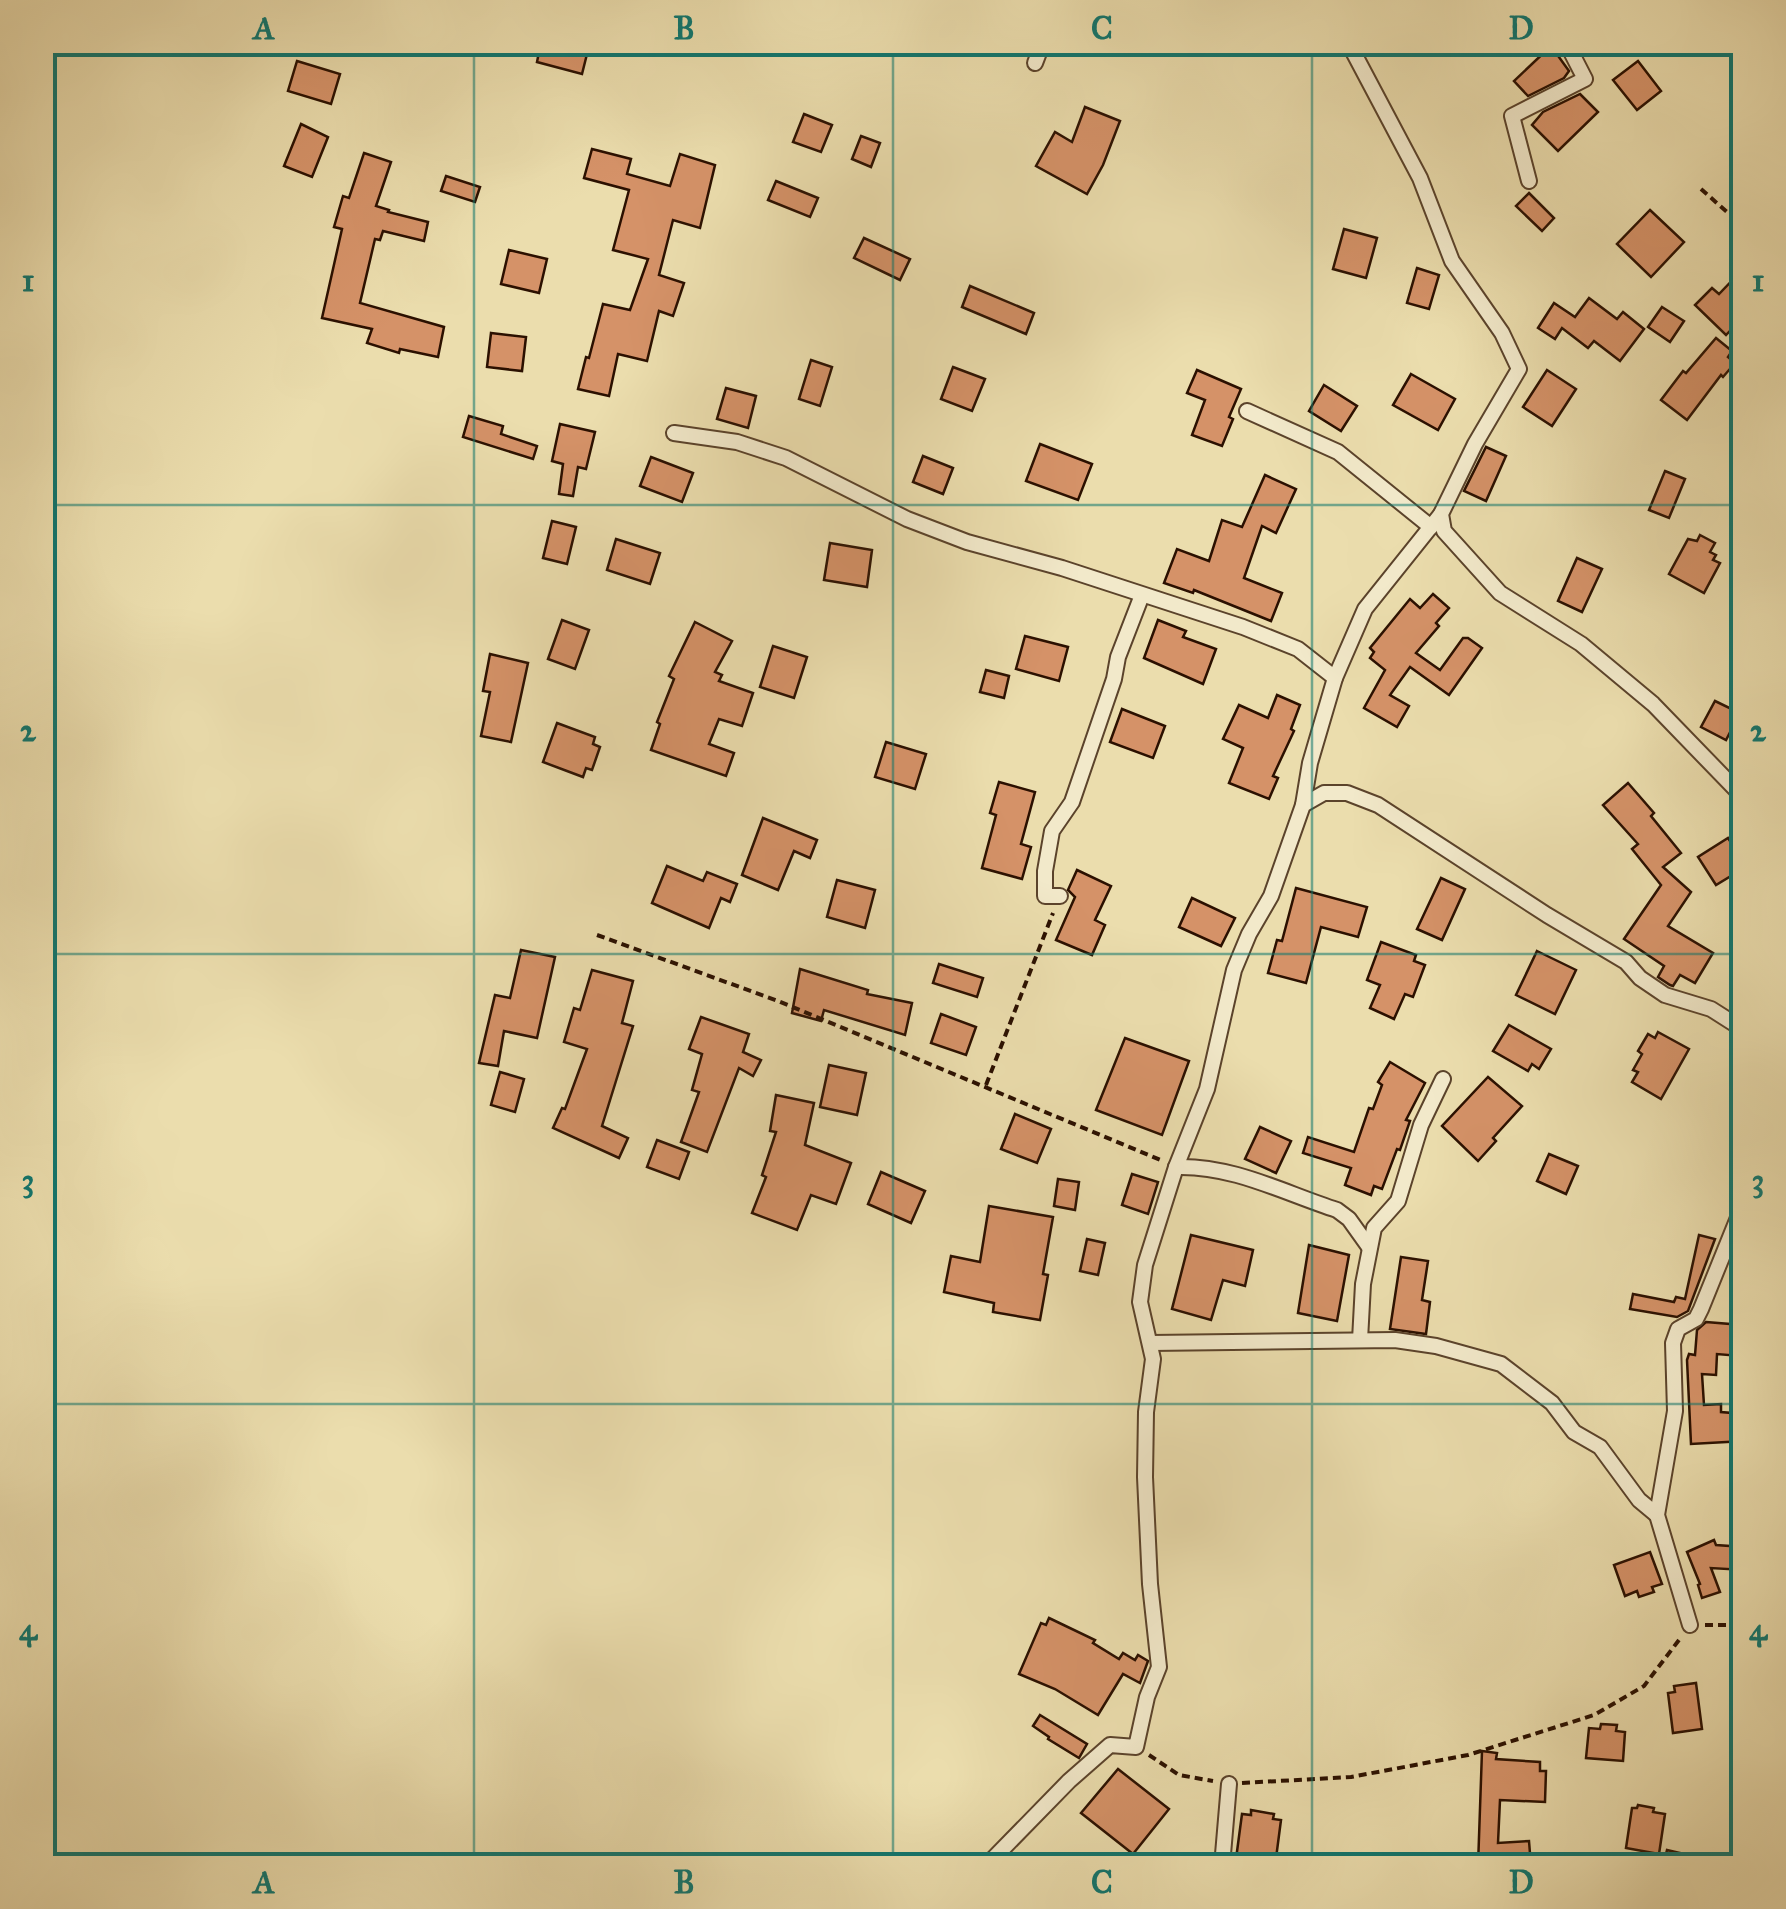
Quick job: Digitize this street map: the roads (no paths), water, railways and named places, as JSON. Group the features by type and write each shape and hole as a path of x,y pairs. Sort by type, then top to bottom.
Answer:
{"street":[{"path":"1035,62 1043,42"},
{"path":"986,1866 1110,1744 1136,1747 1158,1667 1145,1478 1146,1412 1153,1359 1140,1302 1144,1265 1176,1166 1211,1077 1234,970 1271,896 1303,805 1310,763 1335,678 1365,608 1436,520 1519,369 1502,333 1452,261 1420,178 1348,42"},
{"path":"1529,181 1512,116 1585,79 1566,42"},
{"path":"1247,411 1338,452 1436,520 1500,592 1581,644 1639,692 1744,798"},
{"path":"674,433 737,442 786,458 907,519 968,542 1243,627 1298,648 1335,678"},
{"path":"1060,896 1045,896 1044,872 1052,831 1072,802 1142,595"},
{"path":"1303,805 1324,793 1346,793 1378,805 1626,962 1640,978 1665,995 1711,1009 1744,1030"},
{"path":"1360,1340 1374,1228 1398,1200 1421,1125 1443,1079"},
{"path":"1176,1166 1228,1172 1337,1210 1369,1247"},
{"path":"1690,1625 1657,1515 1675,1411 1673,1343 1678,1329 1696,1319 1744,1204"},
{"path":"1151,1343 1360,1340 1436,1346 1501,1364 1552,1403 1574,1432 1600,1447 1639,1500 1657,1515"},
{"path":"1222,1866 1229,1784"}]}
